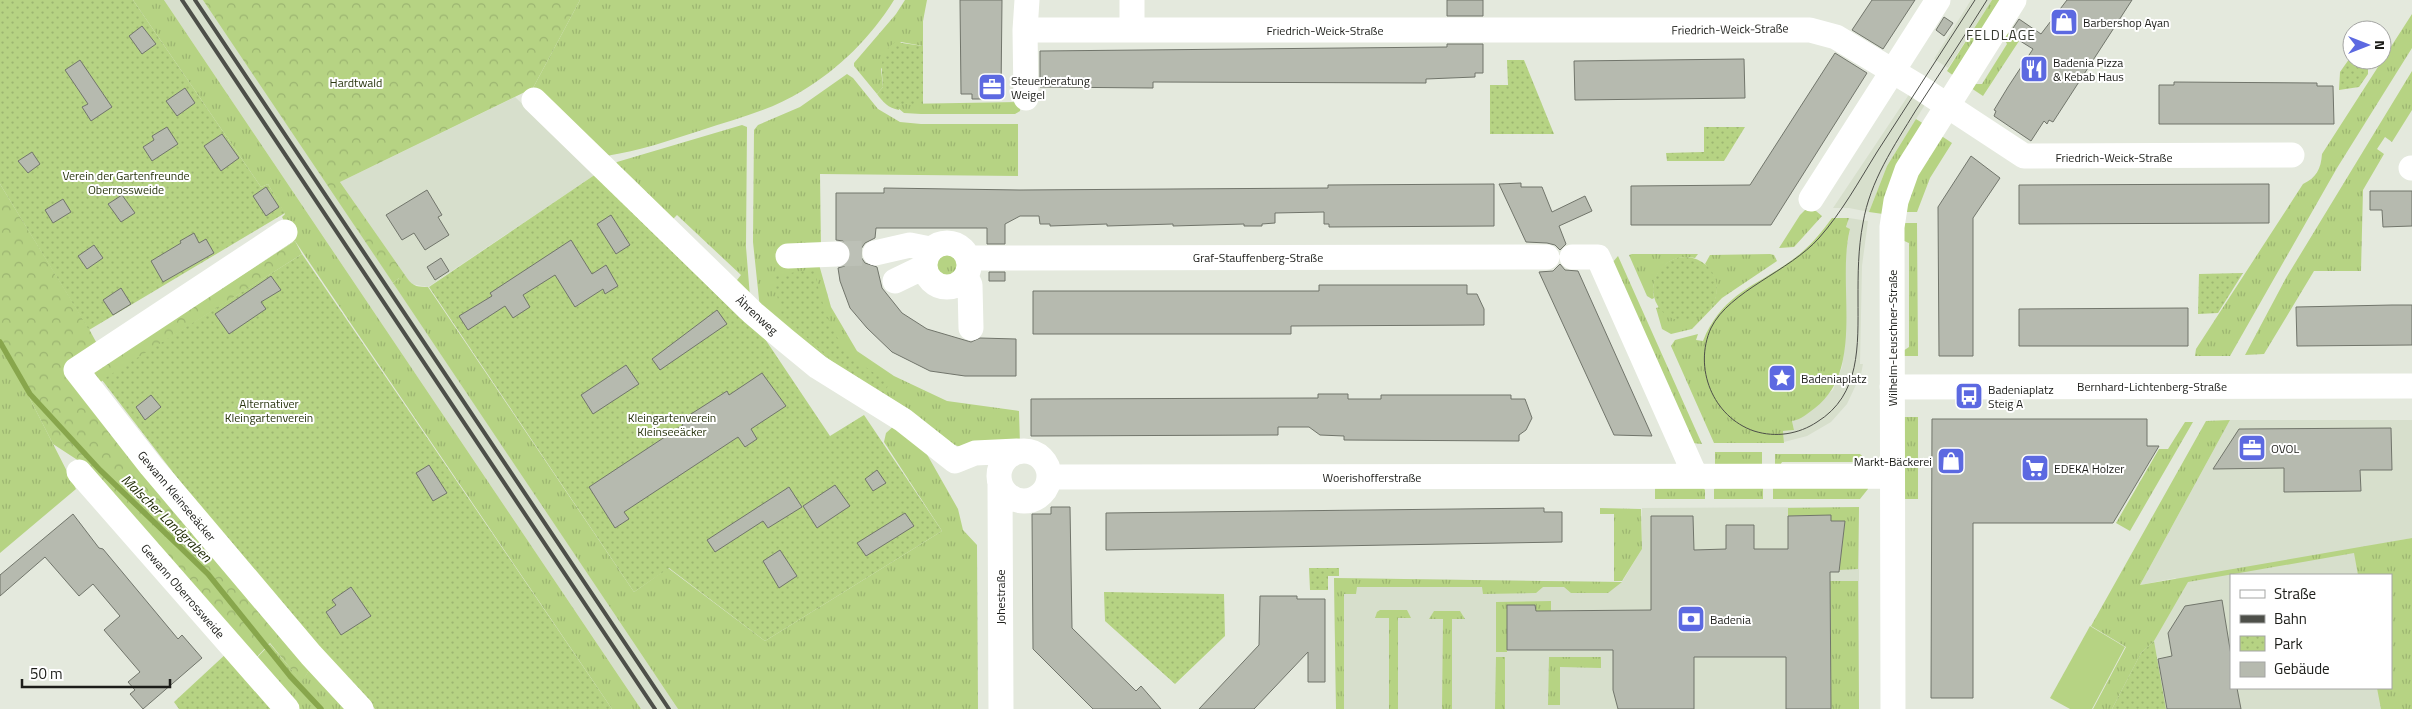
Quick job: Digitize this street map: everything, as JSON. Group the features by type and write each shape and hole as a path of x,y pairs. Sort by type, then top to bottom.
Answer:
{"street":[{"path":"1026,0 1026,98"},
{"path":"1132,0 1132,30"},
{"path":"1811,199 1938,0"},
{"name":"Wilhelm-Leuschner-Straße","path":"1893,709 1892,227 1896,201 1907,170 1946,105 2014,0"},
{"name":"Friedrich-Weick-Straße","path":"1025,30 1555,31 1794,28 1836,37 2028,157 2292,155"},
{"name":"Ährenweg","path":"534,100 754,313 818,367 903,420 955,461 975,453 1017,451"},
{"name":"Gewann Kleinseeäcker","path":"285,232 76,370 151,466 311,655 361,709"},
{"path":"895,281 927,258 938,244 952,243 964,250 970,285 971,328"},
{"path":"875,253 910,245 927,258"},
{"path":"788,256 837,254"},
{"name":"Graf-Stauffenberg-Straße","path":"927,258 930,280 942,287 956,286 967,267 1547,257"},
{"path":"1572,257 1598,257 1695,475 1892,476"},
{"name":"Bernhard-Lichtenberg-Straße","path":"1892,387 2412,386"},
{"path":"1017,451 1033,453 1040,457 1046,466 1049,477 1046,488 1040,495 1026,501 1015,500 1005,493 1000,484 1000,468 1004,461 1017,451"},
{"name":"Gewann Oberrossweide","path":"79,472 287,709"},
{"name":"Woerishofferstraße","path":"1049,477 1695,475"},
{"name":"Johestraße","path":"1000,484 1001,709"}],"shaded area":[{"path":"164,0 204,0 678,709 641,709"},
{"path":"1971,0 1992,0 1948,68 1934,59"},
{"path":"1910,93 1926,103 1887,166 1869,212 1849,208 1833,208"},
{"path":"515,97 596,174 428,287 411,284 340,182"},
{"path":"1849,218 1868,221 1862,266 1860,364 1863,364 1861,374 1847,404 1831,422 1807,436 1784,442 1783,431 1794,430 1792,421 1833,390 1842,367 1845,345 1845,257 1850,229 1846,228"},
{"path":"2230,420 2412,420 2412,538 2359,548 2364,574 2230,574 2230,689 2384,689 2388,709 2112,709 2176,578 2140,585"},
{"path":"1859,507 1859,709 1336,709 1334,578 1622,582 1642,549 1642,508"}],"green space":[{"name":"Verein der Gartenfreunde Oberrossweide","path":"0,0 133,0 261,187 268,184 285,213 89,330 0,184"},
{"path":"133,0 164,0 641,709 612,709 295,241 177,316 290,231 282,217 285,214 268,184 261,187"},
{"name":"Hardtwald","path":"203,0 580,0 533,88 340,182 407,278 399,278 393,283"},
{"path":"580,0 894,0 875,27 853,51 829,73 790,98 753,114 679,138 606,156 533,88"},
{"path":"905,0 927,0 923,21 923,46 901,42 881,69 883,87 877,94 854,66 854,63 896,14"},
{"path":"1992,0 2003,0 1954,76 1947,71"},
{"path":"2412,14 2412,48 2337,168 2230,356 2195,356 2196,349 2303,184 2317,172 2322,154 2376,70 2392,70 2392,45"},
{"path":"2008,33 2019,41 1983,96 1971,88 1975,84 1982,84 2007,44 2004,38"},
{"path":"895,42 923,46 923,104 901,104 899,110 886,104 877,94 883,87 883,57"},
{"path":"1507,60 1524,60 1554,134 1490,134 1490,85 1508,85"},
{"path":"2342,69 2368,70 2368,74 2359,87 2339,90 2340,72"},
{"path":"2412,71 2412,110 2392,142 2385,137 2377,149 2384,154 2363,190 2361,271 2314,271 2264,354 2245,355 2286,278"},
{"path":"847,74 853,78 878,109 900,122 921,124 1018,124 1018,176 820,174 821,248 818,261 831,307 857,351 894,376 947,401 1019,411 1020,445 961,447 939,440 760,309 753,242 754,130 758,125 800,107"},
{"path":"1021,102 1020,111 1015,114 921,114 904,113 898,108 901,104"},
{"path":"1916,119 1924,124 1883,214 1869,212 1887,166"},
{"path":"742,125 747,127 746,247 750,297 733,285 741,275 677,215 667,225 614,165 617,162"},
{"path":"1704,127 1745,127 1724,161 1667,161 1666,153 1704,152"},
{"path":"1940,135 1952,143 1930,178 1917,212 1903,212 1911,184"},
{"name":"Kleingartenverein Kleinseeäcker","path":"596,174 740,318 759,330 830,436 864,415 942,531 765,641 669,568 634,592 429,287"},
{"path":"0,184 89,329 107,362 295,241 302,254 91,388 312,664 302,683 270,643 252,662 79,461 53,444 0,340"},
{"path":"1806,209 1816,211 1822,216 1794,247 1779,248 1800,215"},
{"path":"1832,218 1849,218 1846,227 1850,229 1846,275 1845,349 1840,371 1831,391 1815,408 1801,418 1792,421 1794,430 1783,431 1784,443 1714,443 1671,346 1675,340 1698,334 1696,340 1703,341 1722,310 1733,299 1801,253 1814,241"},
{"path":"1903,223 1917,223 1918,356 1903,356 1903,351 1909,347 1909,243 1902,240"},
{"name":"Alternativer Kleingartenverein","path":"302,254 612,709 375,709 238,557 102,380"},
{"path":"947,254 955,257 958,265 955,273 947,276 939,273 936,265 939,257"},
{"path":"1698,254 1695,258 1677,258 1663,266 1655,280 1654,298 1652,299 1647,296 1629,255"},
{"path":"1710,255 1774,255 1777,261 1722,298 1692,329 1671,334 1662,329 1656,308 1659,307 1669,316 1686,320 1711,308 1716,296 1716,285 1713,274 1705,264"},
{"path":"1618,256 1702,444 1692,443 1612,263"},
{"path":"1685,257 1697,260 1708,266 1714,277 1717,289 1714,301 1708,312 1697,318 1685,321 1673,318 1662,312 1656,301 1653,289 1656,277 1662,266 1673,260"},
{"path":"814,269 827,315 837,337 855,359 889,383 884,395 831,360 781,314 773,276"},
{"path":"2243,273 2218,313 2198,314 2199,274"},
{"path":"399,278 407,278 416,286 428,287 634,592 668,568 765,641 942,531 884,442 886,433 896,424 916,435 958,509 963,530 977,545 978,709 678,709 393,283"},
{"path":"0,340 76,489 0,553"},
{"path":"1904,417 1918,417 1918,499 1904,499"},
{"path":"2230,420 2140,585 2412,538 2412,709 2381,709 2377,689 2392,689 2392,574 2358,574 2354,553 2188,582 2154,641 2141,653 2112,709 2093,709 2126,647 2091,626 2206,421"},
{"path":"2185,422 2193,422 2130,531 2116,523 2159,449 2168,449"},
{"path":"1715,452 1762,452 1762,467 1715,468"},
{"path":"1775,454 1860,454 1871,464 1866,469 1862,462 1782,462 1778,469 1775,469"},
{"path":"1655,484 1700,484 1705,490 1705,499 1655,499"},
{"path":"1868,484 1868,489 1860,499 1773,499 1773,488"},
{"path":"1719,485 1763,488 1763,499 1714,499 1714,489"},
{"path":"1859,507 1858,569 1839,570 1845,521 1831,521 1830,515 1788,516 1788,508"},
{"path":"1600,508 1641,509 1642,549 1622,581 1614,581 1614,514 1600,514"},
{"path":"1309,568 1339,568 1339,576 1328,576 1328,590 1310,590"},
{"path":"1334,578 1622,582 1608,593 1571,593 1564,587 1543,587 1536,593 1483,594 1482,587 1357,587 1356,594 1344,594 1344,709 1336,709"},
{"path":"1830,581 1858,581 1859,709 1831,709"},
{"path":"1104,592 1224,594 1225,636 1175,684 1105,621"},
{"path":"1551,601 1551,627 1541,628 1541,650 1536,650 1535,605 1508,605 1507,652 1496,652 1496,602"},
{"path":"1380,610 1407,610 1411,618 1398,618 1398,709 1389,709 1389,618 1375,618"},
{"path":"1434,611 1460,611 1465,619 1452,619 1452,709 1442,709 1443,619 1429,619"},
{"path":"2090,626 2125,647 2092,709 2070,709 2050,698"},
{"path":"2154,641 2166,709 2112,709 2141,653"},
{"path":"270,644 302,682 312,664 353,709 296,709 253,662"},
{"path":"228,652 277,709 179,709 174,702"},
{"path":"1496,657 1505,657 1505,709 1495,709"},
{"path":"1549,657 1601,657 1601,668 1560,667 1560,705 1548,705"}],"building":[{"path":"960,0 1002,0 1001,94 991,94 991,99 972,99 972,94 961,94"},
{"path":"1447,0 1483,0 1483,16 1447,16"},
{"path":"1872,0 1915,0 1883,49 1852,30"},
{"path":"2067,0 2132,0 2053,122 2049,120 2047,124 2044,121 2031,141 1994,116 1996,111 1994,110 2033,49 2009,34 2019,19 2041,34"},
{"path":"1944,17 1953,23 1944,36 1936,30"},
{"path":"142,26 156,44 142,54 129,36"},
{"path":"1447,44 1483,44 1483,73 1475,73 1475,77 1426,79 1426,83 1153,82 1153,88 1040,87 1040,51 1447,47"},
{"path":"1835,53 1867,73 1771,225 1631,225 1631,186 1750,185"},
{"path":"1744,59 1745,98 1575,100 1574,61"},
{"path":"80,60 112,107 91,121 82,107 88,104 65,70"},
{"path":"2174,82 2317,83 2317,86 2333,86 2334,124 2159,124 2159,85 2174,85"},
{"path":"185,88 195,103 177,116 166,101"},
{"path":"167,127 178,144 152,161 143,147 154,140 152,136"},
{"path":"222,134 239,158 221,171 204,146"},
{"path":"32,152 40,164 28,173 18,161"},
{"path":"1971,156 2000,178 1973,218 1973,356 1939,356 1938,207"},
{"path":"1521,183 1521,187 1542,187 1552,212 1585,196 1592,211 1559,226 1566,244 1560,250 1555,245 1547,243 1526,242 1499,184"},
{"path":"1494,184 1494,226 1329,227 1329,224 1324,224 1324,212 1275,213 1275,223 1262,224 1262,226 1244,226 1244,224 1173,226 1173,224 1107,226 1107,224 1050,226 1050,224 1040,224 1039,216 1020,216 1005,224 1005,244 987,244 987,228 876,228 875,238 865,243 861,249 861,257 865,263 877,267 882,288 902,313 927,329 971,342 980,338 1016,339 1016,376 965,376 930,371 892,352 867,328 850,308 840,281 838,268 845,266 851,254 849,246 843,241 836,240 836,193 884,193 884,188 1020,190 1328,188 1328,185"},
{"path":"2269,184 2269,223 2019,224 2019,185"},
{"path":"266,187 279,207 266,216 253,196"},
{"path":"427,190 442,215 438,217 449,235 425,250 414,233 402,240 386,215"},
{"path":"2370,191 2412,191 2412,226 2383,227 2382,210 2370,210"},
{"path":"122,195 135,213 121,222 108,204"},
{"path":"63,199 71,212 53,223 45,210"},
{"path":"611,215 630,245 616,254 597,224"},
{"path":"194,233 199,243 206,239 214,253 163,282 151,261"},
{"path":"571,240 592,274 606,265 618,286 605,294 603,289 575,307 555,275 523,295 530,307 513,318 505,306 468,330 459,316 492,296 490,293"},
{"path":"94,245 103,258 87,269 78,256"},
{"path":"441,258 449,271 435,280 427,267"},
{"path":"1560,264 1565,270 1578,271 1652,436 1614,435 1539,272 1553,271"},
{"path":"989,272 1005,272 1005,281 989,281"},
{"path":"271,276 281,290 261,302 266,309 229,334 215,314"},
{"path":"1319,285 1467,285 1467,294 1477,294 1484,309 1484,325 1291,326 1291,334 1033,334 1033,291 1319,291"},
{"path":"121,288 131,304 113,315 103,300"},
{"path":"2412,305 2412,345 2297,346 2296,307"},
{"path":"2188,308 2188,346 2019,346 2019,309"},
{"path":"717,310 727,324 660,370 652,359"},
{"path":"626,365 639,384 593,414 581,395"},
{"path":"762,373 786,406 751,429 757,439 745,447 738,437 624,512 629,519 615,528 589,487 683,425 680,421 727,391 729,395"},
{"path":"1318,394 1348,394 1348,399 1381,399 1381,395 1511,395 1511,399 1525,399 1532,418 1526,430 1519,435 1519,441 1344,440 1344,436 1320,435 1309,427 1278,427 1278,435 1031,436 1031,399 1318,398"},
{"path":"151,395 161,407 145,420 136,407"},
{"path":"1932,419 2147,419 2147,446 2159,446 2113,523 1973,523 1973,698 1931,698"},
{"path":"2391,428 2392,470 2360,470 2361,491 2284,492 2284,468 2213,469 2239,429"},
{"path":"429,465 447,493 433,501 416,473"},
{"path":"877,470 886,483 873,491 865,479"},
{"path":"835,485 850,506 817,528 803,506"},
{"path":"789,487 802,507 768,528 763,521 715,552 707,540"},
{"path":"1051,507 1070,507 1072,628 1136,691 1141,686 1161,709 1093,709 1033,649 1032,514 1051,514"},
{"path":"1544,508 1544,512 1562,512 1562,542 1106,550 1106,513"},
{"path":"905,513 914,526 866,556 857,543"},
{"path":"73,514 99,548 103,549 178,639 182,635 202,658 143,709 130,694 135,690 128,682 140,672 104,630 120,616 93,584 79,596 45,557 0,596 0,575"},
{"name":"Badenia","path":"1831,515 1831,521 1845,521 1839,572 1830,572 1831,709 1786,709 1786,657 1694,657 1694,709 1618,709 1613,690 1613,650 1507,650 1507,605 1535,605 1536,611 1651,610 1651,516 1693,516 1694,550 1726,549 1726,525 1754,525 1754,549 1788,549 1788,516"},
{"path":"780,550 797,576 779,588 763,561"},
{"path":"351,587 371,616 341,635 326,612 336,605 332,600"},
{"path":"1260,596 1297,596 1297,599 1325,599 1325,682 1308,682 1308,652 1254,709 1199,709 1259,645"},
{"path":"2222,600 2230,649 2230,689 2237,689 2241,709 2167,709 2158,659 2172,656 2168,633 2185,606"}],"waterway":[{"name":"Malscher Landgraben","path":"0,342 30,394 100,470 208,574 290,676 321,709"}],"tunnel":[{"path":"837,254 875,253"}],"tram line":[{"path":"1975,0 1850,196 1819,238 1807,250 1731,303 1711,328 1706,343 1704,359 1710,389 1727,415 1740,424 1762,433 1787,434 1795,432 1817,422 1831,411 1842,398 1854,368 1857,351 1859,252 1866,208 1871,193 1899,137 1987,0"}],"railway":[{"path":"182,0 655,709"},
{"path":"195,0 669,709"}],"place":[{"name":"Barbershop Ayan","path":"2064,22"},
{"name":"Badenia Pizza & Kebab Haus","path":"2034,69"},
{"name":"Steuerberatung Weigel","path":"992,87"},
{"name":"Badeniaplatz","path":"1782,378"},
{"name":"Badeniaplatz Steig A","path":"1969,396"},
{"name":"OVOL","path":"2252,448"},
{"name":"Markt-Bäckerei","path":"1951,461"},
{"name":"EDEKA Holzer","path":"2035,468"},
{"name":"Badenia","path":"1691,619"}],"district":[{"name":"FELDLAGE","path":"2001,34"}]}
